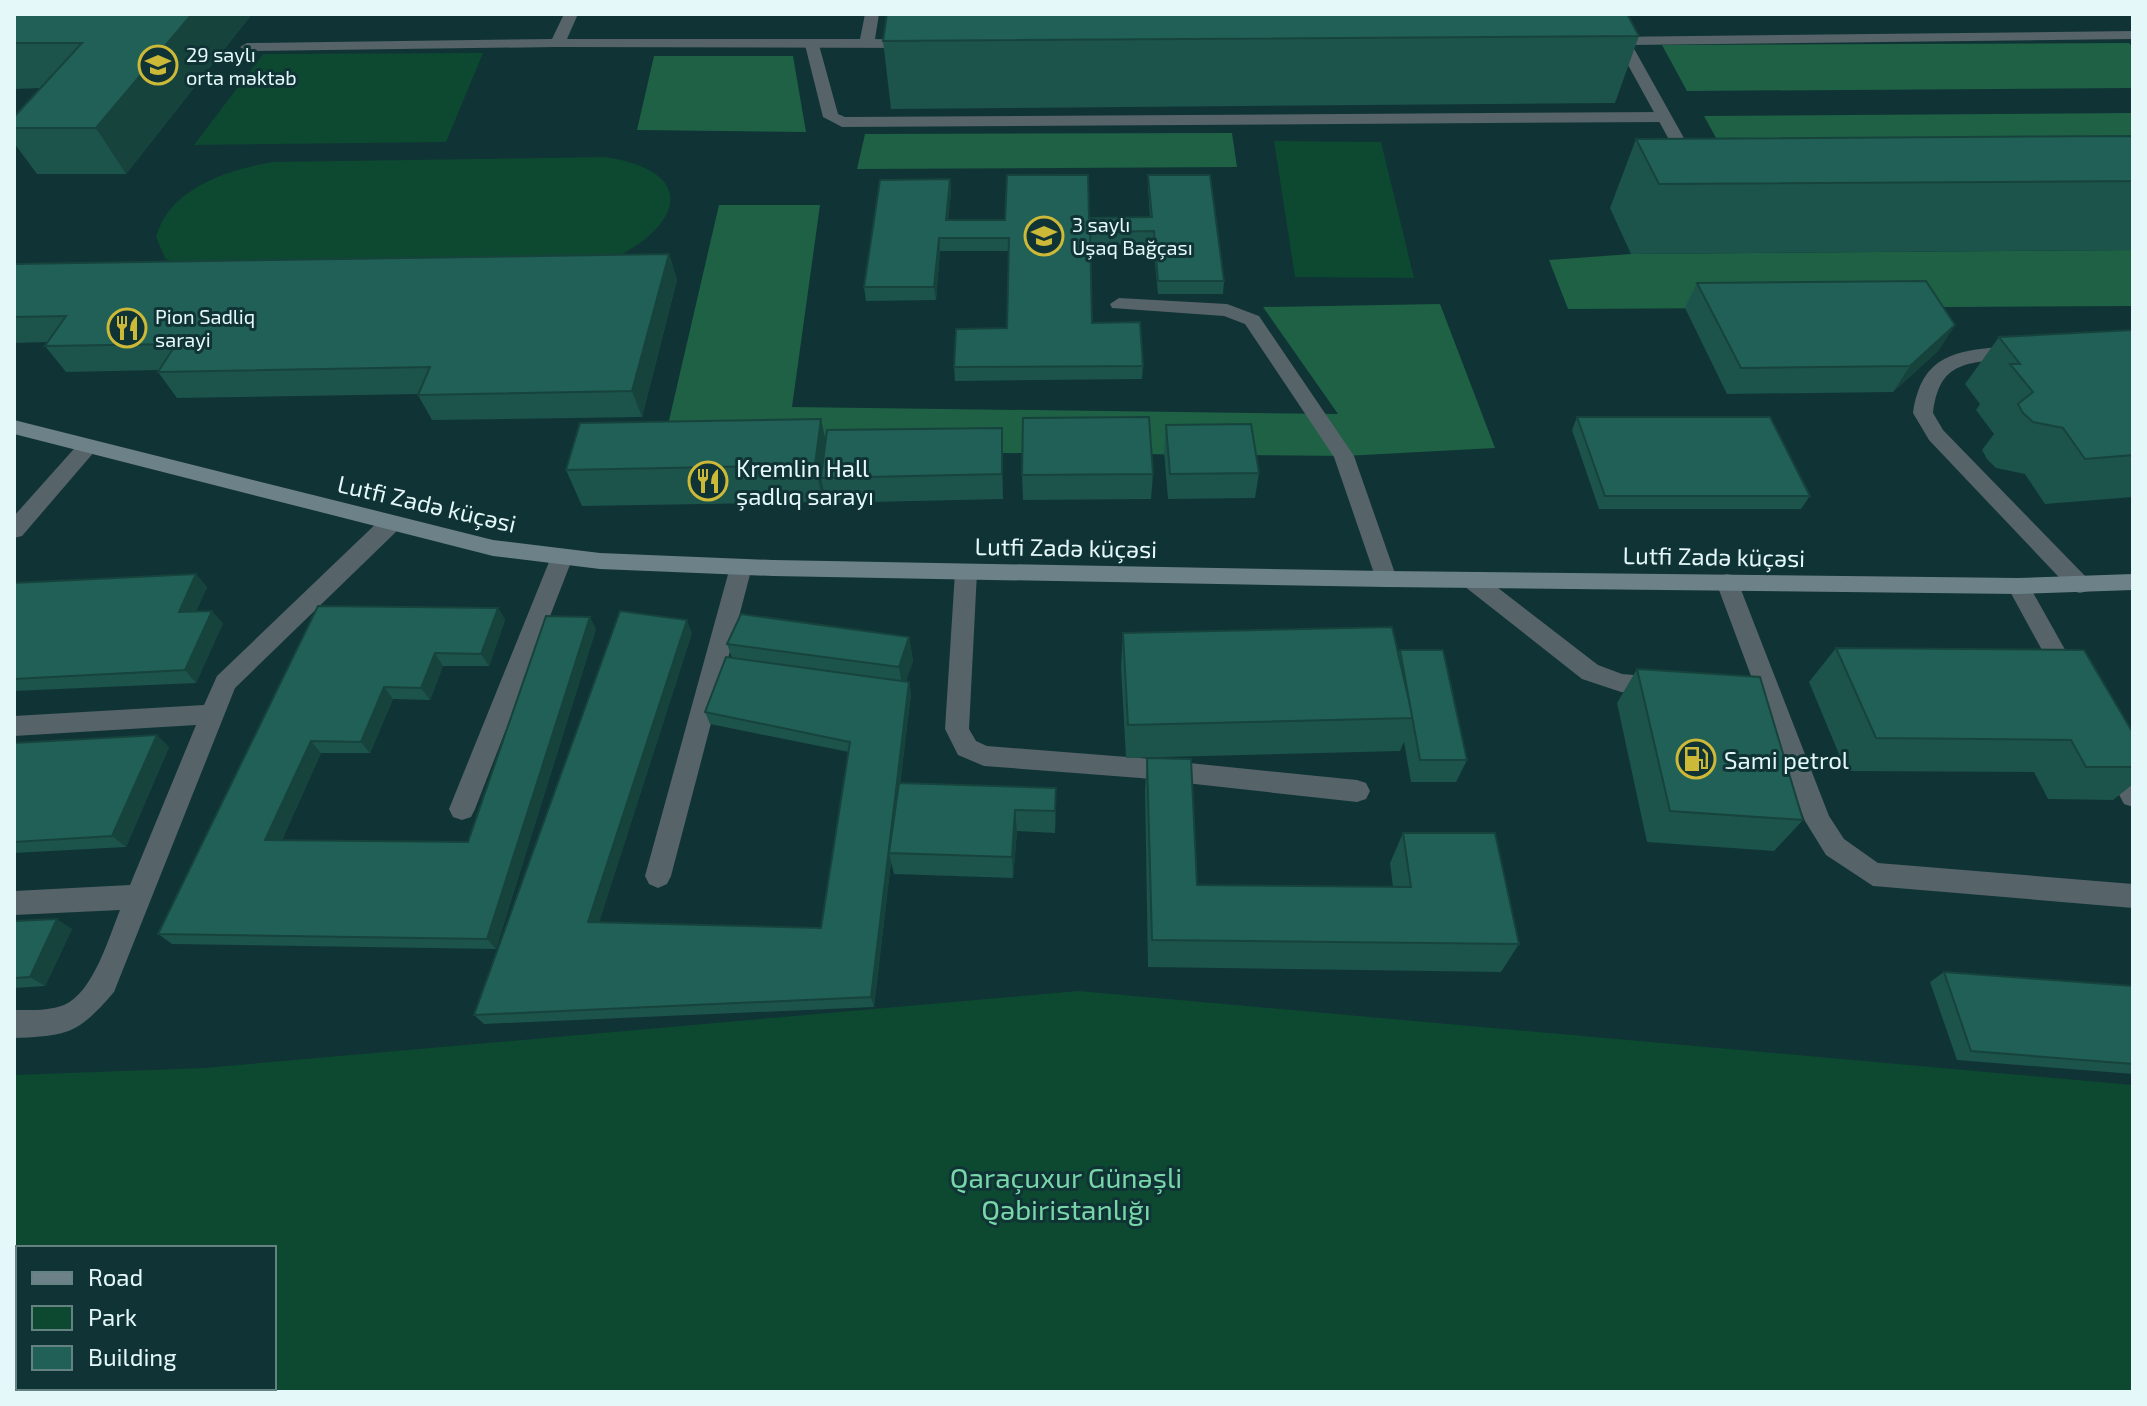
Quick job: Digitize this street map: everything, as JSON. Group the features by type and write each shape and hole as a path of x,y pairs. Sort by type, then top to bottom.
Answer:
{"main road":[{"name":"Lutfi Zadə küçəsi","path":"14,427 493,548 562,557 741,567 1386,579 2018,586 2133,582"}],"street":[{"path":"557,43 571,14"},
{"path":"867,44 872,14"},
{"path":"1591,41 2133,35"},
{"path":"1622,41 1689,163 1701,175"},
{"path":"247,47 557,43 930,44"},
{"path":"812,45 831,117 842,122 1664,117"},
{"path":"1119,304 1227,310 1252,320 1344,456 1386,579"},
{"path":"2042,350 1982,354 1936,372 1926,391 1923,413 1936,435 2080,585"},
{"path":"14,530 88,446"},
{"path":"14,1024 50,1023 77,1014 104,983 136,897 225,683 391,523"},
{"path":"462,809 562,557"},
{"path":"658,876 741,567"},
{"path":"966,572 957,729 967,748 984,756 1179,771 1357,791"},
{"path":"1472,580 1590,672 1621,683 1680,686"},
{"path":"1727,582 1818,821 1835,847 1873,874 2133,896"},
{"path":"2018,586 2080,698"},
{"path":"1739,690 1769,692"},
{"path":"14,726 213,714"},
{"path":"2102,740 2133,796"},
{"path":"14,903 136,897"}],"green space":[{"path":"2129,43 2133,48 2133,88 1687,91 1662,45"},
{"path":"483,53 446,142 194,145 263,54"},
{"path":"654,56 793,56 806,132 637,130"},
{"path":"2133,113 2133,165 1733,169 1704,116"},
{"path":"1232,133 1237,167 857,169 865,134"},
{"path":"1274,141 1381,142 1414,278 1295,277"},
{"path":"605,157 637,165 658,176 669,190 670,205 662,221 648,237 601,264 176,265 165,258 156,237 173,206 202,184 237,170 272,162"},
{"path":"719,205 820,205 792,407 1338,414 1263,307 1440,304 1495,448 1344,456 1003,453 661,455"},
{"path":"2133,250 2133,306 1568,309 1549,260 1631,254"},
{"name":"Qaraçuxur Günəşli Qəbiristanlığı","path":"1078,991 2133,1085 2133,1392 14,1392 14,1075 204,1068"}],"building":[{"path":"14,14 192,14 96,128 14,128 14,117 82,43 14,43"},
{"path":"887,14 1627,14 1639,36 883,41"},
{"path":"2133,136 2133,181 1659,184 1636,139"},
{"path":"1007,175 1088,175 1089,218 1152,217 1148,175 1210,175 1224,281 1158,281 1154,231 1090,232 1092,323 1140,322 1143,366 954,367 956,329 1007,328 1009,238 939,238 934,287 864,287 880,180 950,179 946,220 1005,220"},
{"path":"669,254 632,391 418,395 430,367 158,372 176,344 45,346 66,316 14,317 14,264"},
{"path":"1926,281 1955,325 1910,366 1741,368 1697,283"},
{"path":"2133,330 2133,455 2085,459 2063,428 2033,422 2023,413 2018,404 2033,392 2010,364 2020,364 1999,337"},
{"path":"1149,417 1153,474 1022,475 1023,418"},
{"path":"1577,417 1770,417 1810,496 1605,496"},
{"path":"821,419 815,465 566,470 580,423"},
{"path":"1251,424 1259,473 1170,474 1166,425"},
{"path":"1002,428 1002,474 821,478 827,430"},
{"path":"196,574 179,612 212,611 185,670 14,679 14,583"},
{"path":"318,606 498,608 481,654 435,653 421,688 384,687 361,742 311,741 265,840 468,842 546,616 590,617 487,939 158,934"},
{"path":"620,611 687,620 588,922 821,928 850,742 705,712 726,657 909,682 871,997 474,1015"},
{"path":"741,614 909,637 899,667 727,644"},
{"path":"1392,627 1413,718 1128,725 1123,633"},
{"path":"1836,648 2084,650 2133,733 2133,767 2086,767 2071,740 1876,738"},
{"path":"1400,650 1443,650 1467,760 1420,760"},
{"path":"1637,669 1760,677 1803,820 1670,811"},
{"path":"157,735 112,836 14,842 14,743"},
{"path":"1147,758 1191,759 1197,885 1411,887 1403,833 1495,833 1519,944 1152,940"},
{"path":"899,783 1056,788 1055,811 1015,810 1012,857 889,853"},
{"path":"57,919 30,977 14,978 14,921"},
{"path":"1944,972 2133,986 2133,1064 1971,1051"}],"place":[{"name":"29 saylı orta məktəb","path":"158,65"},
{"name":"3 saylı Uşaq Bağçası","path":"1044,236"},
{"name":"Pion Sadliq sarayi","path":"127,328"},
{"name":"Kremlin Hall şadlıq sarayı","path":"708,481"},
{"name":"Sami petrol","path":"1696,759"}]}
